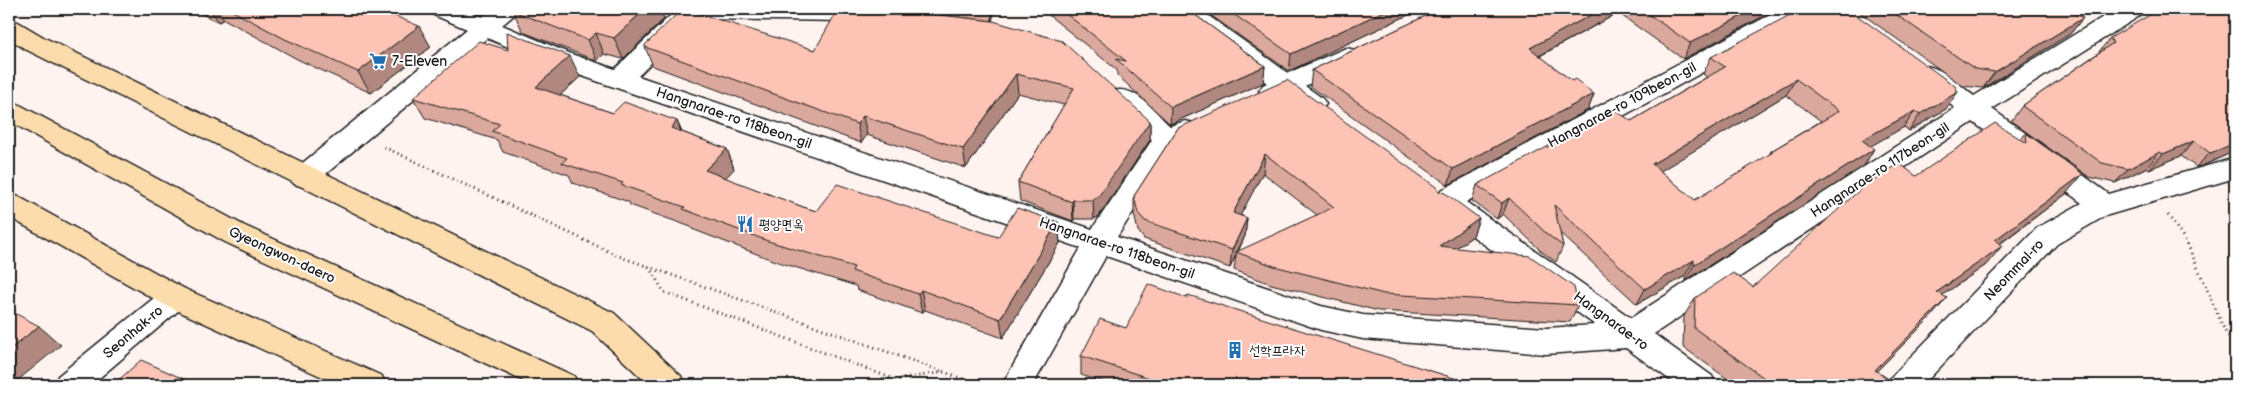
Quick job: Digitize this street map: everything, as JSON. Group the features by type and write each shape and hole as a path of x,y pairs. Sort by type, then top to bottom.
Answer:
{"main road":[{"path":"9,28 45,48 304,177 604,322 670,385"},
{"name":"Gyeongwon-daero","path":"9,110 235,234 563,385"},
{"path":"9,204 175,297 371,385"}],"street":[{"name":"Hangnarae-ro 118beon-gil","path":"442,9 562,60 1321,318 1363,327 1546,342 1629,335"},
{"path":"304,177 506,9"},
{"path":"1183,9 1334,120"},
{"name":"Hangnarae-ro 109beon-gil","path":"1444,201 1799,9"},
{"name":"Hangnarae-ro 117beon-gil","path":"1629,335 1973,109 2081,28 2133,9"},
{"path":"620,79 689,10 831,11 894,18"},
{"path":"1252,100 1366,47"},
{"path":"1905,59 2105,206"},
{"path":"1108,85 1167,138"},
{"path":"1016,385 1099,242 1167,138 1210,119"},
{"name":"Neommal-ro","path":"1904,385 2047,236 2096,208 2235,168"},
{"name":"Hangnarae-ro","path":"1421,183 1629,335 1701,385"},
{"name":"Seonhak-ro","path":"69,385 175,297"}],"path":[{"path":"356,134 621,257 979,385"},
{"path":"2152,192 2187,243 2225,331 2235,345"},
{"path":"648,267 664,292 896,380 944,372"}],"building":[{"path":"229,9 378,9 419,26 358,72 285,39"},
{"path":"516,9 645,9 614,38 596,33 588,40 513,11"},
{"path":"682,9 815,50 838,9 887,9 993,21 1062,41 1150,121 1098,197 1093,200 1073,200 1072,202 1018,182 1074,88 1016,74 963,149 863,116 857,124 645,47"},
{"path":"1060,9 1187,9 1265,66 1171,107 1116,59 1126,61"},
{"path":"1226,9 1389,9 1291,54"},
{"path":"1440,9 1602,9 1530,48 1572,81 1575,79 1594,94 1453,169 1312,70"},
{"path":"1641,9 1755,9 1690,43"},
{"path":"1801,9 1848,9 1955,86 1958,92 1920,114 1915,111 1862,140 1874,149 1694,265 1694,260 1645,289 1554,205 1563,246 1548,235 1509,198 1502,203 1477,185 1615,110 1631,121 1725,67 1711,57","holes":["1796,79 1839,111 1771,151 1773,152 1695,200 1652,164"]},
{"path":"1888,9 2067,9 2083,18 1995,72 1975,69"},
{"path":"2160,9 2235,9 2235,143 2210,153 2194,141 2163,154 2160,152 2128,169 2102,163 2022,106 2113,43 2110,38"},
{"path":"507,32 570,56 536,87 613,113 624,102 677,121 671,128 727,149 705,170 803,207 816,211 837,184 998,237 1017,208 1058,222 1000,319 921,290 918,294 852,271 854,267 768,241 683,209 685,207 621,185 623,183 562,163 567,158 492,131 500,124 413,98 479,41 508,50"},
{"path":"1287,80 1436,187 1439,192 1445,193 1479,218 1439,246 1530,256 1574,287 1578,305 1384,294 1274,266 1236,252 1334,207 1265,154 1233,213 1247,218 1232,250 1145,221 1138,213 1134,196 1178,128"},
{"path":"1995,123 2027,143 2026,133 2083,174 1995,240 2002,246 1937,292 1947,298 1875,370 1888,379 1881,385 1774,385 1694,328 1695,298 1733,273 1753,287 1864,186 1899,163 1916,176"},
{"path":"1148,284 1187,298 1188,295 1476,385 1160,385 1151,382 1152,379 1081,356 1100,319 1126,328"},
{"path":"9,310 39,326 9,350"},
{"path":"141,360 197,385 113,385"}],"place":[{"name":"7-Eleven","path":"378,61"},
{"name":"평양면옥","path":"745,224"},
{"name":"선학프라자","path":"1235,350"}]}
